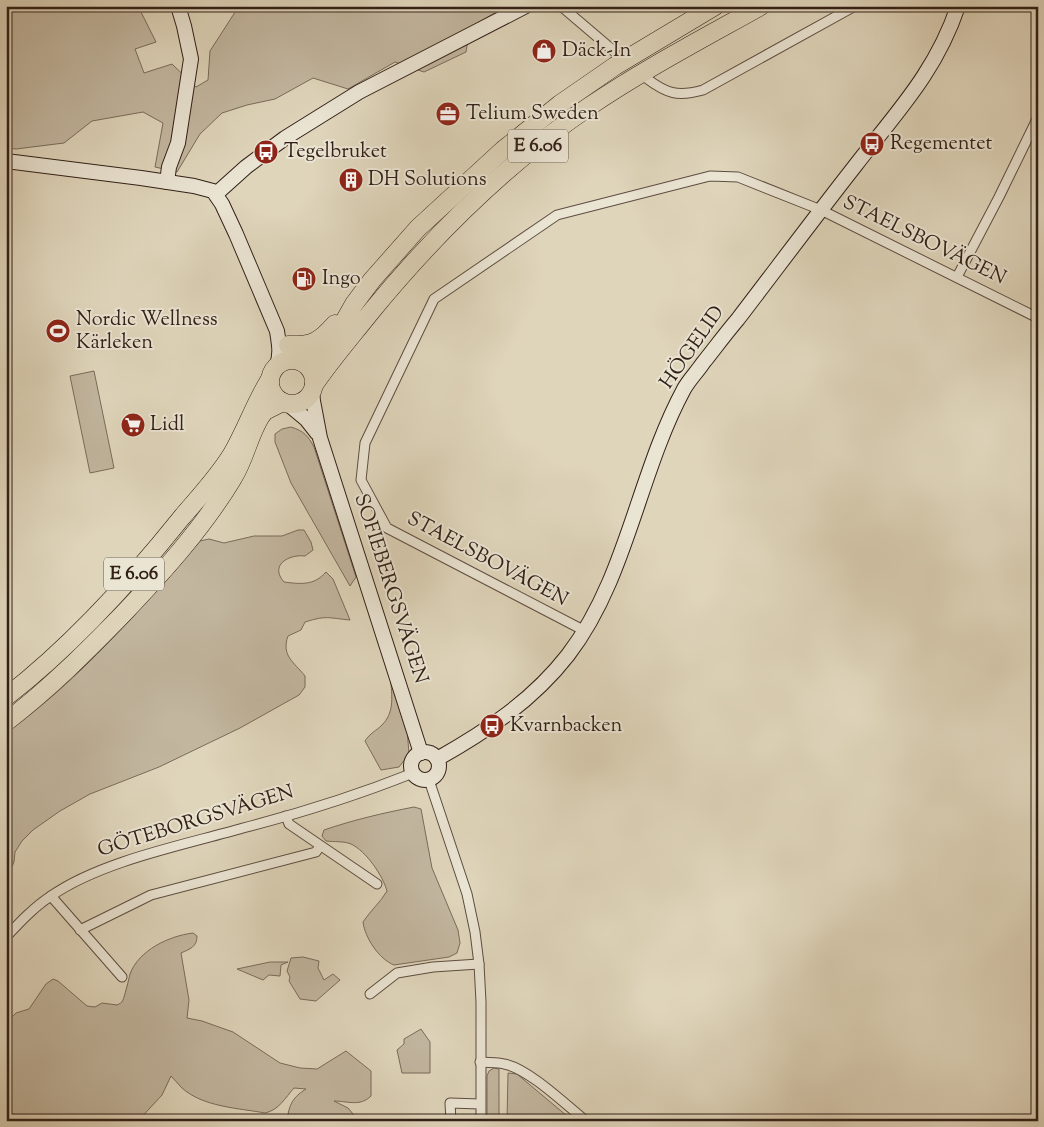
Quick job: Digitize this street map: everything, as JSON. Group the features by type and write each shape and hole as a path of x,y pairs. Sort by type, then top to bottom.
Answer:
{"highway":[{"name":"E 6.06","path":"6,697 77,634 139,568 174,528 232,454 259,396 273,372 284,361 292,359 302,362 321,354 331,345 354,304 372,280 418,228 503,150 560,104 615,66 715,6"},
{"name":"E 6.06","path":"6,722 30,703 91,647 161,573 199,528 230,483 265,411 286,403 296,404 302,402 353,334 406,271 468,206 555,131 623,84 761,6"},
{"name":"E 6.06","path":"282,338 306,345 318,340 354,304"},
{"path":"302,362 314,375 313,388"},
{"path":"273,372 272,393 286,403"}],"street":[{"path":"167,182 169,167 178,143 191,60 178,6"},
{"path":"216,194 246,167 286,138 359,92 526,6"},
{"path":"561,6 615,52"},
{"path":"646,78 659,88 672,93 692,93 703,90 855,6"},
{"name":"HÖGELID","path":"437,759 515,710 553,674 585,631 613,571 659,442 685,387 914,92 934,61 953,22 958,6"},
{"path":"957,277 1038,117"},
{"path":"6,161 167,182 208,189 216,194 282,338 302,362"},
{"name":"STAELSBOVÄGEN","path":"585,631 387,528 361,480 364,443 434,299 557,215 710,176 738,177 821,210 1038,318"},
{"path":"273,372 279,358 282,338"},
{"name":"SOFIEBERGSVÄGEN","path":"313,388 313,401 320,438 421,753"},
{"name":"SOFIEBERGSVÄGEN","path":"286,403 306,419 320,438"},
{"path":"429,752 437,759 440,765 438,772 429,780 421,780 413,773 411,765 413,760 421,753 429,752"},
{"name":"GÖTEBORGSVÄGEN","path":"6,937 33,910 51,896 116,865 362,793 413,773"},
{"path":"429,780 466,894 480,964 480,1121"},
{"path":"286,816 289,824 377,884"},
{"path":"80,930 151,895 316,852 320,846"},
{"path":"51,896 122,977"},
{"path":"370,994 398,973 480,964"},
{"path":"480,1062 504,1064 527,1074 586,1121"},
{"path":"451,1121 450,1103 480,1104"}],"shaded area":[{"path":"6,6 138,6 156,42 135,49 144,73 172,64 196,87 208,80 210,51 239,6 507,6 470,27 466,52 424,72 395,62 348,89 313,78 275,99 222,113 200,134 177,172 155,167 163,123 143,112 92,121 64,143 16,149 6,148"},
{"path":"94,371 114,468 90,473 70,376"},
{"path":"291,427 305,434 314,447 356,577 350,586 291,483 275,442 275,434 282,429"},
{"path":"298,530 304,530 313,550 305,556 293,557 283,562 279,570 280,576 284,582 306,583 317,580 326,572 333,579 350,620 318,618 305,622 301,630 288,636 286,643 287,654 305,676 305,687 299,695 240,728 159,767 90,794 60,811 33,830 22,841 15,852 14,862 6,881 6,733 60,690 85,666 200,541 209,539 224,543 254,536 282,536"},
{"path":"391,683 407,728 409,754 399,767 381,770 365,741 382,725 389,715 392,694"},
{"path":"414,807 421,809 432,868 458,930 460,943 457,953 449,957 394,965 378,953 367,935 363,922 387,891 382,878 373,864 357,847 345,842 326,841 322,836 324,830 335,826"},
{"path":"193,933 197,936 196,943 181,953 189,1000 187,1018 233,1032 280,1063 300,1068 317,1069 346,1051 371,1071 371,1096 353,1103 334,1101 348,1108 359,1121 287,1121 292,1102 306,1089 294,1088 285,1100 274,1109 265,1113 210,1103 190,1094 171,1076 162,1095 138,1121 26,1121 6,1111 6,1083 11,1062 6,1057 6,1023 16,1013 29,1009 46,984 53,979 58,981 87,1006 95,1007 102,1003 117,1005 123,1001 130,974 140,958 165,941"},
{"path":"303,957 319,961 318,968 324,980 333,974 340,980 316,1001 300,999 289,981 290,977 287,971 291,958"},
{"path":"270,962 288,962 281,965 280,976 269,975 263,980 237,969"},
{"path":"421,1029 430,1042 430,1073 402,1073 397,1050 404,1044 404,1039"},
{"path":"494,1068 499,1069 499,1121 487,1121 487,1076 489,1071"},
{"path":"508,1073 517,1074 573,1121 507,1121"}],"place":[{"name":"Däck-In","path":"544,51"},
{"name":"Telium Sweden","path":"448,114"},
{"name":"Regementet","path":"872,144"},
{"name":"Tegelbruket","path":"266,152"},
{"name":"DH Solutions","path":"351,180"},
{"name":"Ingo","path":"304,279"},
{"name":"Nordic Wellness Kärleken","path":"58,331"},
{"name":"Lidl","path":"133,425"},
{"name":"Kvarnbacken","path":"492,726"}]}
